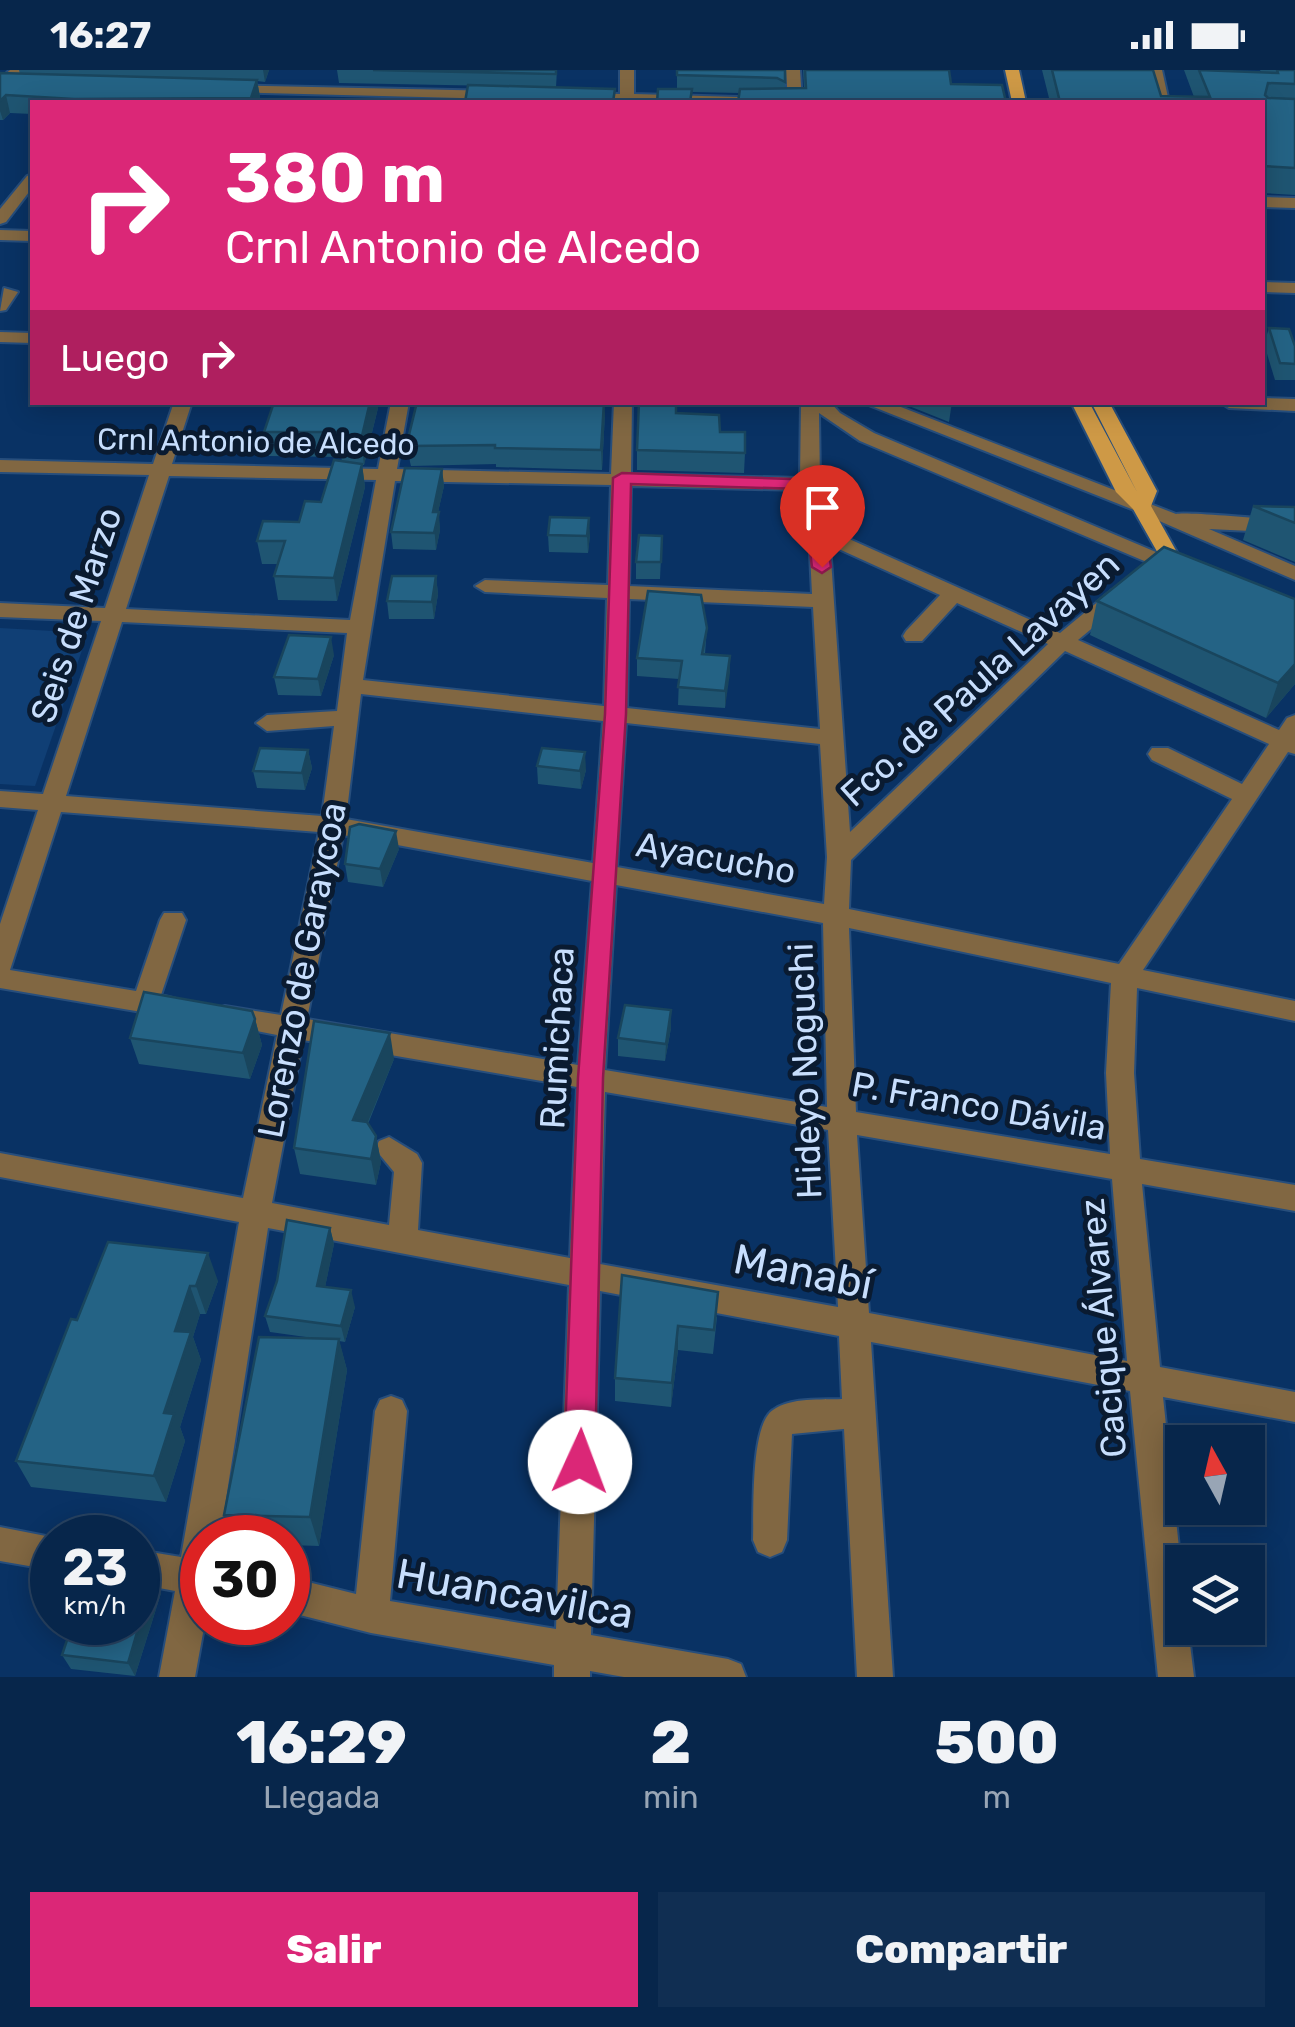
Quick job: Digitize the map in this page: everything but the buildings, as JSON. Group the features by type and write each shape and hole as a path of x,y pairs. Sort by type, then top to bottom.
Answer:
{"main road":[{"path":"1028,70 1034,100"},
{"path":"1082,405 1126,492 1141,506 1175,566 1209,581"},
{"path":"1102,405 1147,491 1141,506"}],"street":[{"path":"1,78 18,70"},
{"path":"284,96 292,70"},
{"path":"573,96 627,100 628,70"},
{"path":"793,70 795,100"},
{"path":"1014,70 1022,100"},
{"path":"1155,70 1162,100"},
{"path":"1,78 28,84"},
{"path":"214,88 284,96 514,96"},
{"path":"0,219 28,180"},
{"path":"1265,202 1295,203"},
{"path":"0,238 30,239"},
{"path":"1265,281 1295,282"},
{"path":"0,337 30,338"},
{"path":"1265,393 1295,394"},
{"path":"1265,404 1295,405"},
{"name":"Seis de Marzo","path":"0,963 182,405"},
{"name":"Lorenzo de Garaycoa","path":"207,1515 255,1213 333,825 359,627 399,405"},
{"name":"Rumichaca","path":"574,1664 591,1078 602,873 616,714 624,405"},
{"name":"Hideyo Noguchi","path":"810,405 810,484 819,533 840,857 836,916 842,1121 875,1677"},
{"path":"823,405 833,417 867,437 1175,566"},
{"path":"878,405 1141,506 1295,574"},
{"path":"1090,405 1141,506 1198,521 1295,527"},
{"name":"Crnl Antonio de Alcedo","path":"0,466 810,484"},
{"path":"819,533 1062,642 1291,736"},
{"name":"Fco. de Paula Lavayen","path":"840,857 1062,642 1140,578 1156,569 1175,566"},
{"path":"485,586 824,601"},
{"path":"914,636 954,594"},
{"path":"0,610 359,627"},
{"path":"352,686 833,738"},
{"path":"267,723 348,718"},
{"name":"Cacique Álvarez","path":"1176,1677 1126,1169 1120,1010 1125,976 1291,736"},
{"path":"1160,754 1247,796"},
{"name":"Ayacucho","path":"0,799 333,825 836,916 1295,1010"},
{"path":"144,1002 173,920"},
{"name":"P. Franco Dávila","path":"0,978 1295,1198"},
{"path":"388,1149 407,1163 402,1240"},
{"name":"Manabí","path":"0,1164 1295,1407"},
{"path":"371,1615 391,1411"},
{"path":"770,1540 775,1434 780,1424 789,1418 860,1413"},
{"path":"0,1544 30,1549"},
{"name":"Huancavilca","path":"310,1600 574,1664 728,1677"},
{"name":"Lorenzo de Garaycoa","path":"177,1677 184,1645"}],"shaded area":[{"path":"0,628 88,633 35,786 0,784"}],"route":[{"path":"580,1462 591,1078 602,873 616,714 622,478 810,484 822,567"}]}
